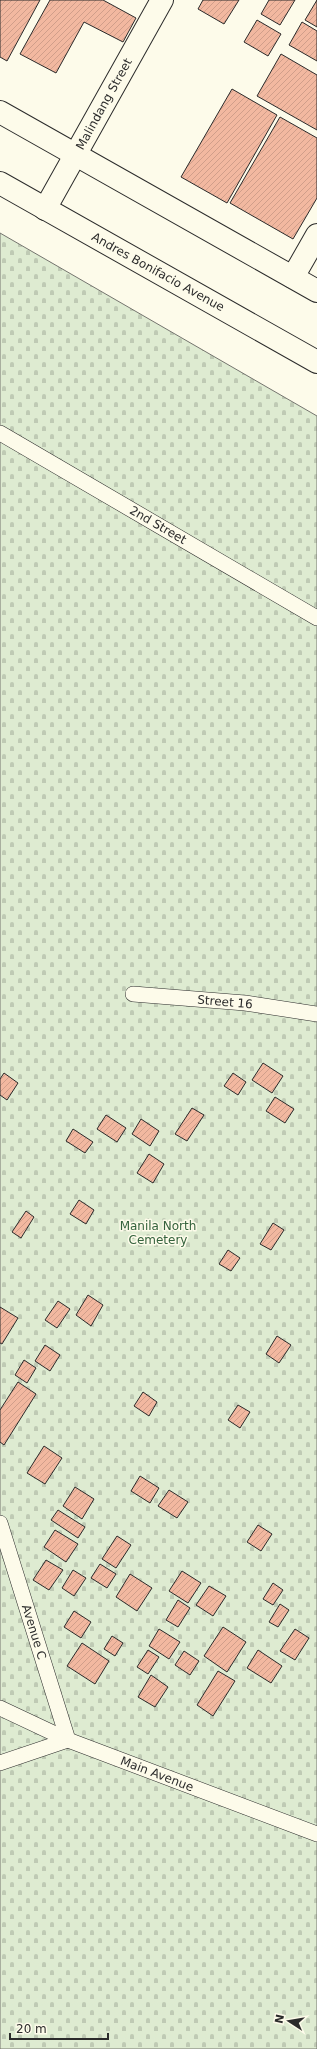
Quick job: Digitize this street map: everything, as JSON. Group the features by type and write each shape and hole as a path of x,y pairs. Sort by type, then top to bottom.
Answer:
{"main road":[{"name":"Malindang Street","path":"45,208 162,0"},
{"path":"0,112 317,291"},
{"name":"Andres Bonifacio Avenue","path":"0,183 317,362"},
{"path":"293,277 317,235"}],"lane":[{"name":"2nd Street","path":"0,433 317,618"},
{"name":"Street 16","path":"133,994 245,1002 317,1014"},
{"name":"Avenue C","path":"0,1523 68,1740"},
{"name":"Main Avenue","path":"0,1708 68,1740 317,1834"},
{"path":"0,1763 68,1740"}],"green space":[{"name":"Manila North Cemetery","path":"0,233 317,416 317,2049 0,2049"}],"building":[{"path":"0,0 40,0 7,61 0,57"},
{"path":"50,0 103,0 136,18 123,42 84,22 56,73 20,54"},
{"path":"203,0 239,0 224,24 198,9"},
{"path":"269,0 295,0 280,25 261,14"},
{"path":"317,0 317,27 305,20"},
{"path":"257,20 281,34 268,56 244,42"},
{"path":"302,22 317,31 317,61 289,45"},
{"path":"281,54 317,75 317,130 257,96"},
{"path":"232,89 277,115 227,203 181,177"},
{"path":"280,117 317,138 317,198 293,239 230,203"},
{"path":"263,1063 283,1076 272,1093 252,1080"},
{"path":"4,1073 18,1083 7,1100 0,1095 0,1079"},
{"path":"233,1073 246,1082 238,1095 224,1086"},
{"path":"275,1097 294,1109 285,1123 266,1111"},
{"path":"192,1108 204,1115 187,1141 175,1134"},
{"path":"106,1115 126,1128 117,1142 97,1129"},
{"path":"141,1119 159,1131 150,1146 132,1134"},
{"path":"73,1129 93,1142 85,1153 66,1141"},
{"path":"149,1154 164,1164 153,1183 137,1173"},
{"path":"79,1200 94,1210 86,1224 70,1214"},
{"path":"26,1211 34,1217 21,1238 12,1232"},
{"path":"273,1223 284,1230 271,1250 260,1244"},
{"path":"228,1250 240,1258 231,1271 219,1264"},
{"path":"88,1295 103,1305 91,1326 76,1315"},
{"path":"58,1301 70,1309 57,1328 45,1320"},
{"path":"0,1307 18,1318 2,1344 0,1343"},
{"path":"277,1336 291,1345 279,1363 266,1354"},
{"path":"45,1345 60,1355 50,1371 35,1361"},
{"path":"24,1360 36,1368 27,1383 15,1375"},
{"path":"18,1382 36,1394 4,1445 0,1442 0,1410"},
{"path":"143,1392 157,1402 149,1416 134,1406"},
{"path":"238,1405 250,1412 240,1428 228,1420"},
{"path":"44,1446 62,1458 45,1484 27,1473"},
{"path":"140,1476 159,1488 150,1503 131,1491"},
{"path":"75,1487 94,1499 82,1519 63,1506"},
{"path":"169,1490 188,1502 177,1518 158,1506"},
{"path":"58,1510 85,1527 78,1538 51,1520"},
{"path":"258,1525 272,1534 261,1551 247,1542"},
{"path":"55,1530 78,1544 66,1562 44,1547"},
{"path":"117,1536 131,1545 116,1568 102,1559"},
{"path":"46,1560 63,1570 49,1590 33,1580"},
{"path":"100,1564 116,1574 107,1588 91,1578"},
{"path":"73,1570 86,1578 74,1596 62,1588"},
{"path":"182,1571 201,1583 188,1603 169,1591"},
{"path":"130,1574 152,1588 137,1611 116,1597"},
{"path":"273,1583 283,1590 273,1605 263,1599"},
{"path":"209,1586 226,1596 213,1616 196,1605"},
{"path":"178,1600 190,1608 178,1627 166,1620"},
{"path":"280,1604 289,1610 278,1627 269,1622"},
{"path":"74,1611 91,1622 81,1638 64,1627"},
{"path":"223,1627 246,1642 227,1672 204,1656"},
{"path":"159,1629 180,1642 169,1659 149,1646"},
{"path":"295,1629 309,1638 295,1660 280,1651"},
{"path":"112,1636 123,1643 115,1656 104,1649"},
{"path":"82,1643 109,1661 95,1684 67,1666"},
{"path":"148,1650 159,1657 148,1674 137,1667"},
{"path":"258,1650 282,1666 271,1683 247,1668"},
{"path":"184,1651 199,1661 190,1675 175,1665"},
{"path":"218,1671 235,1681 213,1716 197,1705"},
{"path":"151,1675 168,1687 155,1707 138,1697"}]}
